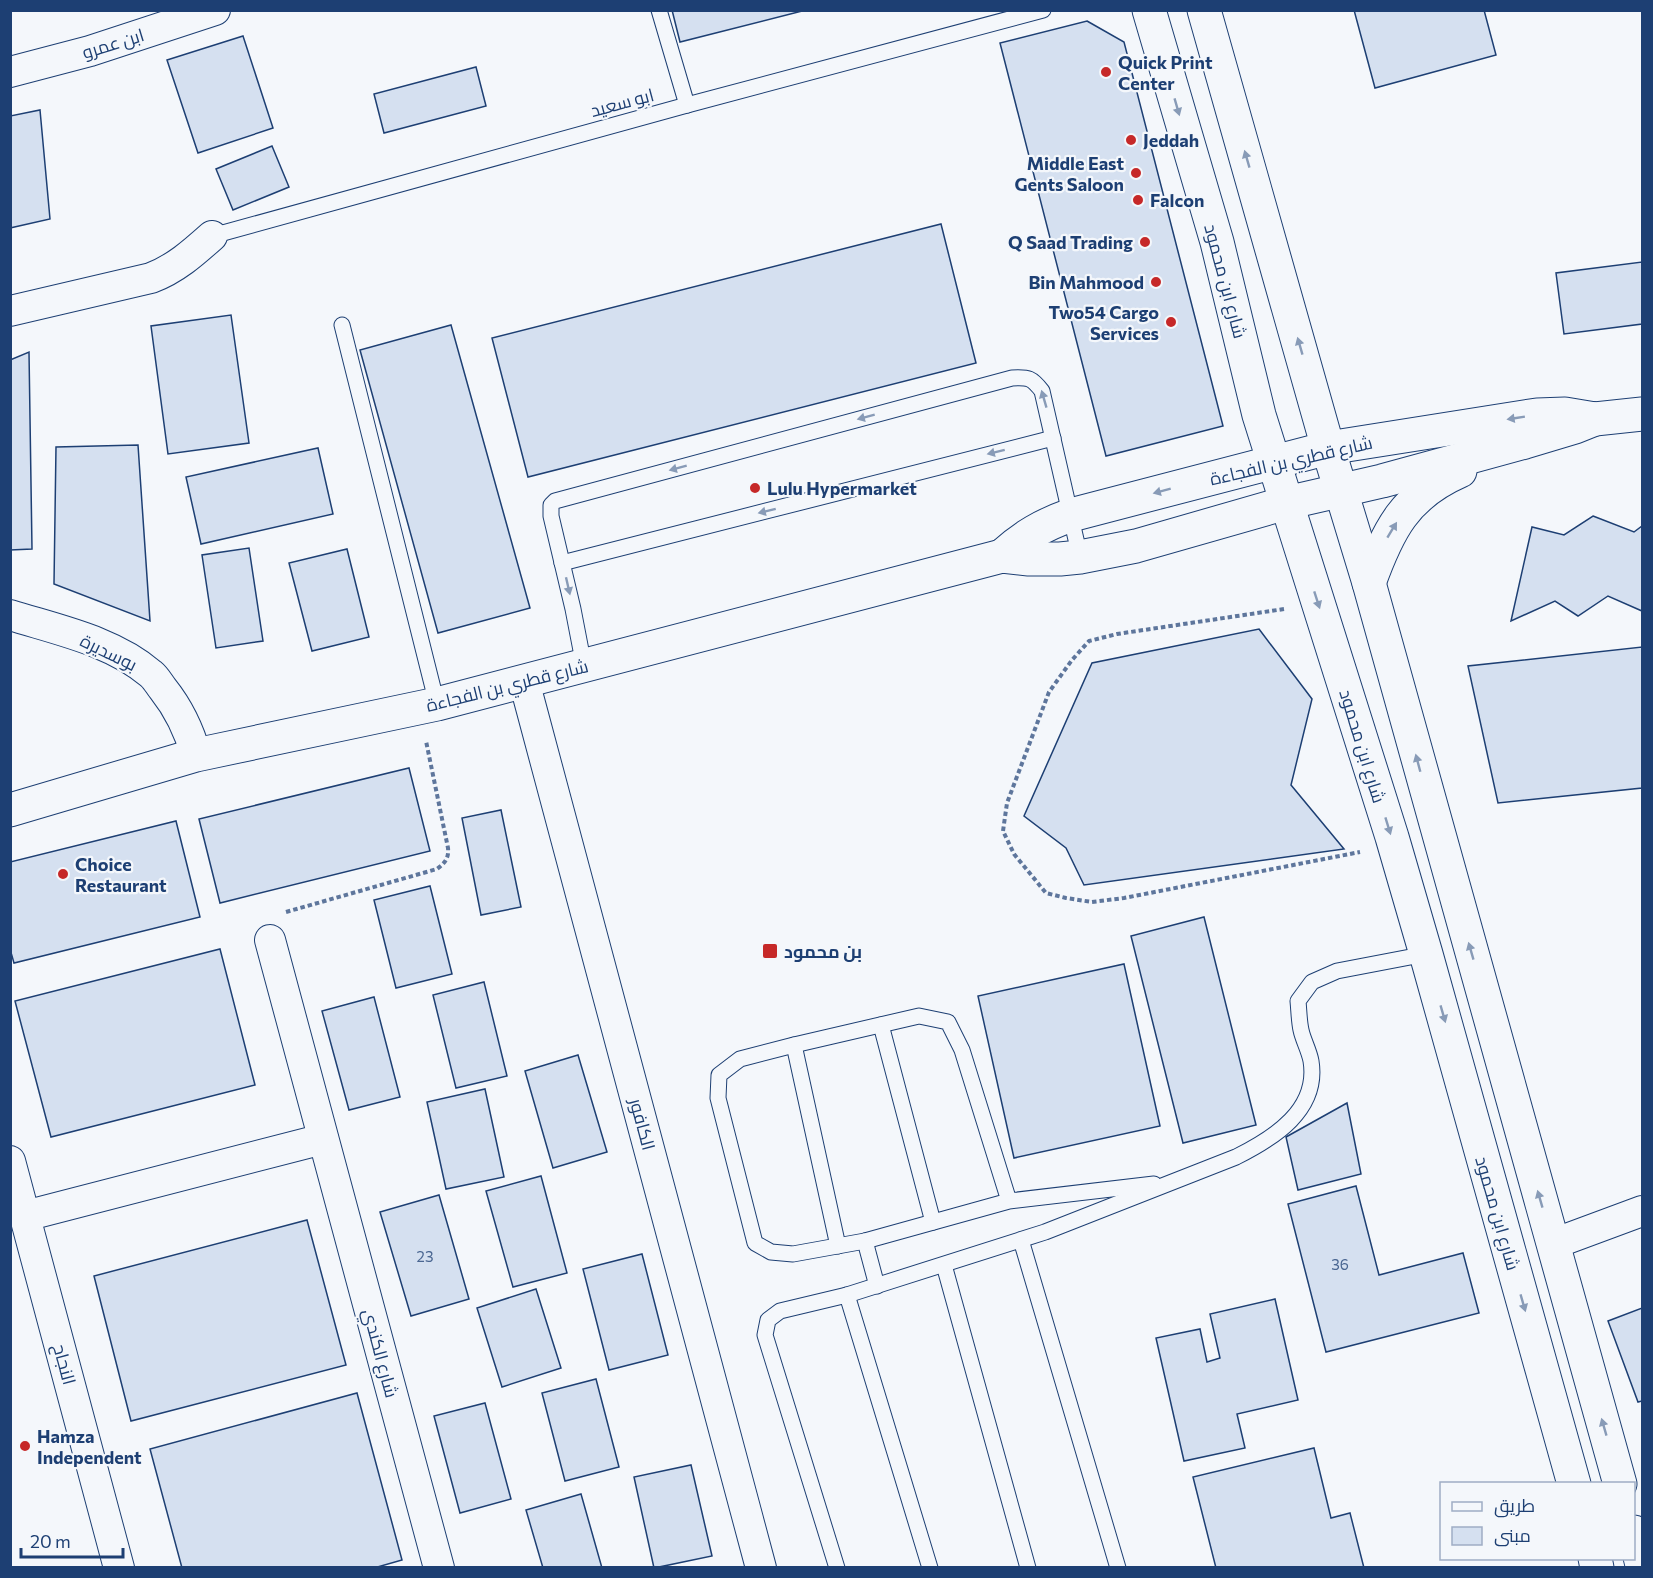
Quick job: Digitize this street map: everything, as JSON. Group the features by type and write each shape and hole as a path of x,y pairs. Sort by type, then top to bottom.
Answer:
{"street":[{"name":"ابن عمرو","path":"10,72 90,51 215,10"},
{"name":"شارع ابن محمود","path":"1149,10 1217,242 1259,415 1394,845 1573,1482"},
{"path":"1204,10 1340,490 1369,583 1619,1482"},
{"path":"10,311 151,278 183,261 212,236"},
{"name":"شارع قطري بن الفجاءة","path":"1002,556 1017,543 1048,523 1071,515 1328,448 1538,415 1565,414 1595,419 1642,414"},
{"name":"شارع قطري بن الفجاءة","path":"10,810 196,755 428,706 1002,556 1045,560 1080,557 1136,546 1286,503 1382,481 1525,442 1595,419"},
{"path":"1369,583 1383,545 1397,521 1414,500 1440,480 1525,442"},
{"name":"بوسديرة","path":"10,615 92,641 128,658 153,675 175,704 190,734 196,755"},
{"name":"الكافور","path":"524,681 761,1568"},
{"name":"شارع الكندي","path":"270,940 439,1568"},
{"path":"25,1216 323,1139"},
{"name":"النجاح","path":"10,1161 119,1568"},
{"path":"1553,1244 1642,1211"},
{"path":"1635,1536 1642,1565"}],"lane":[{"path":"659,10 687,105"},
{"name":"ابو سعيد","path":"212,236 1043,10"},
{"path":"342,325 428,706"},
{"path":"584,666 551,516 551,505 555,501 1003,380 1027,377 1035,381 1042,391 1080,557"},
{"path":"562,563 1053,438"},
{"path":"837,1568 765,1335 768,1320 780,1311 847,1295 1046,1232 1256,1147 1280,1132 1305,1104 1312,1080 1311,1061 1301,1029 1298,1001 1312,982 1337,971 1426,954"},
{"path":"1009,1201 962,1050 948,1022 919,1016 794,1045 740,1059 720,1075 718,1098 754,1242 771,1252 793,1254 866,1241 1009,1201 1174,1181"},
{"path":"881,1025 933,1221"},
{"path":"794,1045 838,1246"},
{"path":"1021,1240 1118,1568"},
{"path":"866,1241 877,1286"},
{"path":"944,1265 1028,1568"},
{"path":"847,1295 930,1568"}],"path":[{"path":"1319,604 1117,634 1089,641 1049,692 1007,803 1003,831 1014,855 1046,893 1092,902 1124,898 1394,845"},
{"path":"270,940 268,927 271,917 437,869 444,864 449,856 428,706"}],"building":[{"path":"672,10 806,10 680,42"},
{"path":"1354,10 1484,10 1496,55 1375,88"},
{"path":"1087,21 1124,42 1223,426 1106,456 1000,43"},
{"path":"243,36 273,128 198,153 167,60"},
{"path":"476,67 486,106 384,133 374,94"},
{"path":"40,110 50,219 10,228 10,116"},
{"path":"272,146 289,187 233,210 216,169"},
{"path":"941,224 976,363 528,477 492,338"},
{"path":"1642,262 1642,324 1564,334 1556,273"},
{"path":"231,315 249,443 168,454 151,326"},
{"path":"451,325 530,608 438,633 360,350"},
{"path":"29,352 32,549 10,550 10,360"},
{"path":"138,445 150,621 54,584 56,447"},
{"path":"318,448 333,514 201,544 186,477"},
{"path":"1593,516 1634,532 1642,526 1642,611 1608,596 1578,616 1555,601 1511,621 1532,527 1564,535"},
{"path":"249,548 263,641 216,648 202,555"},
{"path":"347,549 369,637 312,651 289,563"},
{"path":"1259,629 1312,699 1291,785 1344,849 1084,885 1066,848 1024,816 1092,663"},
{"path":"1642,647 1642,788 1498,803 1468,666"},
{"path":"409,768 430,851 220,903 199,819"},
{"path":"501,810 521,907 481,915 462,818"},
{"path":"176,821 200,917 14,963 10,949 10,862"},
{"path":"430,886 452,974 396,988 374,900"},
{"path":"1204,917 1256,1125 1183,1143 1131,936"},
{"path":"220,949 255,1085 51,1137 15,1001"},
{"path":"1124,964 1160,1126 1014,1158 978,996"},
{"path":"484,982 507,1076 456,1088 433,995"},
{"path":"374,997 400,1097 349,1110 322,1011"},
{"path":"578,1055 607,1152 553,1168 525,1071"},
{"path":"485,1089 504,1177 446,1189 427,1102"},
{"path":"1347,1103 1361,1174 1298,1190 1286,1137"},
{"path":"541,1176 567,1273 513,1287 486,1191"},
{"path":"1356,1186 1379,1275 1463,1253 1479,1313 1326,1352 1288,1204"},
{"path":"439,1195 469,1299 411,1316 380,1212"},
{"path":"307,1220 346,1365 131,1421 94,1276"},
{"path":"642,1254 668,1355 609,1370 583,1269"},
{"path":"536,1289 561,1368 502,1387 477,1308"},
{"path":"1275,1299 1298,1400 1237,1414 1245,1448 1184,1461 1156,1338 1200,1329 1207,1362 1220,1358 1210,1314"},
{"path":"1642,1308 1642,1401 1638,1402 1608,1321"},
{"path":"596,1379 619,1467 565,1481 542,1393"},
{"path":"357,1393 402,1560 374,1568 182,1568 150,1449"},
{"path":"485,1403 511,1499 460,1513 434,1416"},
{"path":"1314,1448 1331,1518 1350,1513 1364,1568 1216,1568 1193,1477"},
{"path":"691,1465 712,1556 654,1568 634,1477"},
{"path":"581,1494 602,1568 543,1568 526,1510"}],"place":[{"name":"Quick Print Center","path":"1106,72"},
{"name":"Jeddah","path":"1131,140"},
{"name":"Middle East Gents Saloon","path":"1136,173"},
{"name":"Falcon","path":"1138,200"},
{"name":"Q Saad Trading","path":"1145,242"},
{"name":"Bin Mahmood","path":"1156,282"},
{"name":"Two54 Cargo Services","path":"1171,322"},
{"name":"Lulu Hypermarket","path":"755,488"},
{"name":"Choice Restaurant","path":"63,874"},
{"name":"بن محمود","path":"770,951"},
{"name":"Hamza Independent","path":"25,1446"}]}
